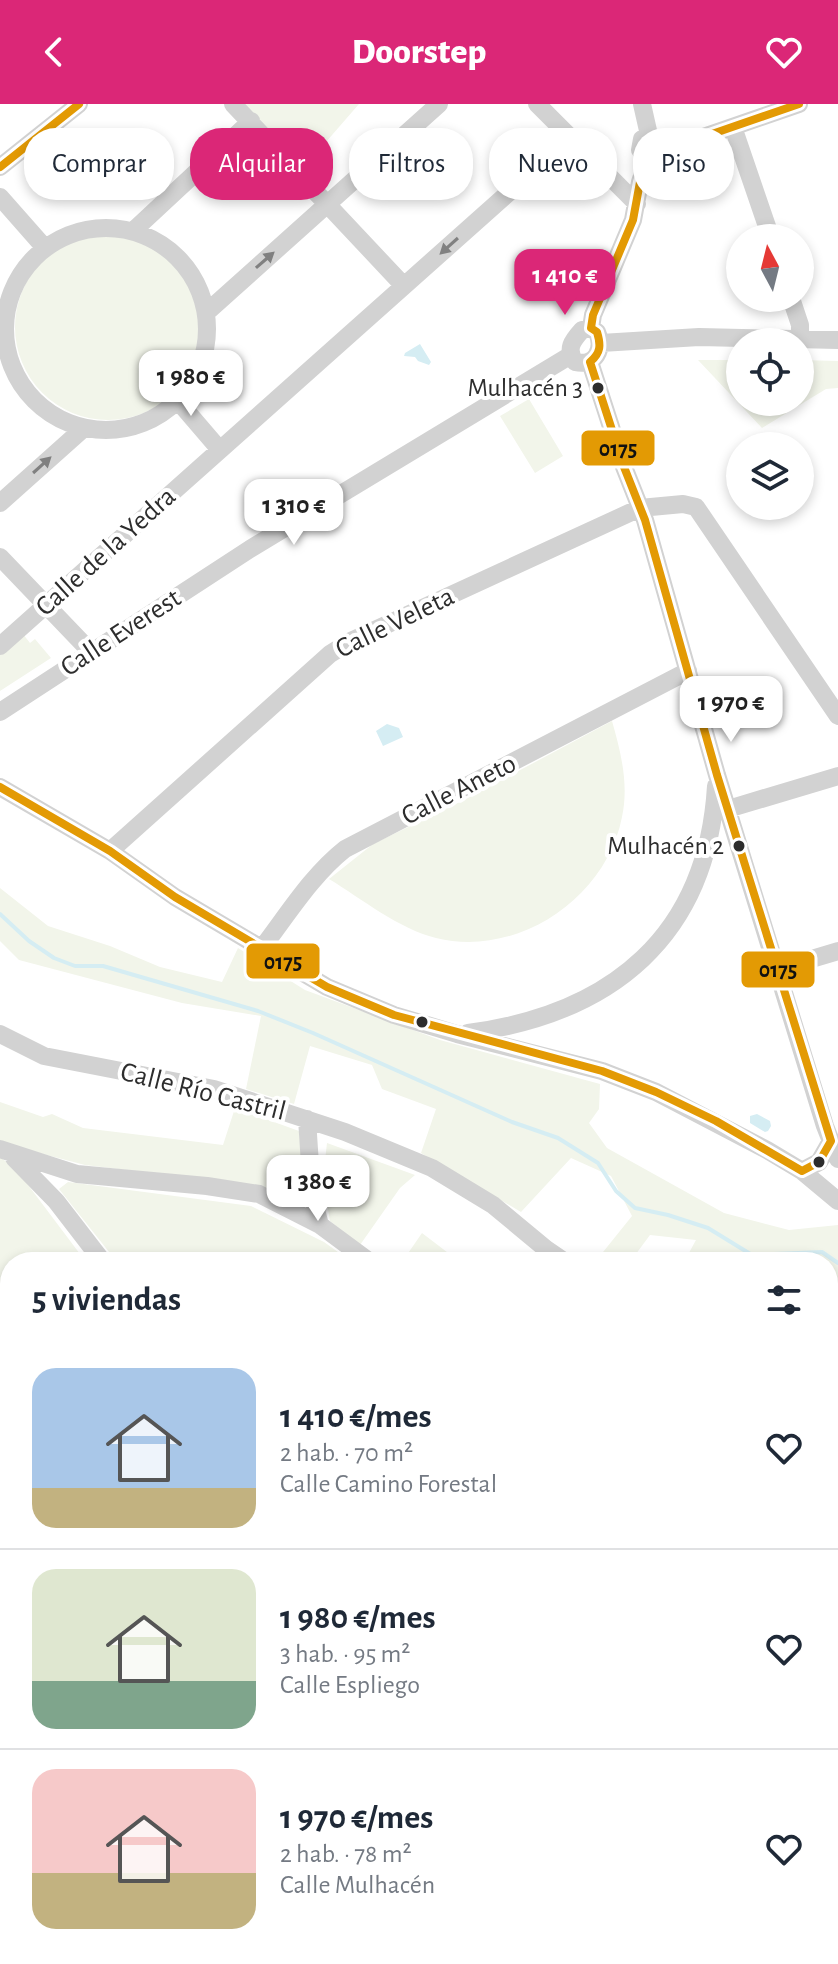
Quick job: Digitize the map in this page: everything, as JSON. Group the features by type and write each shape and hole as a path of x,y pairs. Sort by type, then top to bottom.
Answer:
{"street":[{"path":"0,167 79,104"},
{"path":"233,104 404,286"},
{"path":"207,312 439,104"},
{"path":"537,104 560,128"},
{"path":"642,104 647,128"},
{"path":"730,128 799,104"},
{"path":"133,231 251,121"},
{"path":"733,127 766,224"},
{"path":"617,184 637,204"},
{"path":"0,197 41,251"},
{"name":"Calle de la Yedra","path":"0,646 500,200"},
{"path":"638,200 633,220 593,315 596,335 597,357 590,362 575,362 570,346 582,330 596,335 726,338"},
{"path":"0,214 41,251"},
{"path":"92,229 133,231 156,241 176,255 192,274 207,312 207,344 197,375 178,401 144,424 104,431 84,428 60,419 39,405 22,386 3,349 8,305 15,285 41,251 72,234 92,229"},
{"path":"814,339 838,340"},
{"name":"Calle Everest","path":"0,712 250,549 571,355"},
{"path":"590,362 640,508 717,775 833,1137 819,1162 802,1171"},
{"path":"178,401 220,450"},
{"path":"0,503 84,428"},
{"name":"Calle Veleta","path":"110,851 330,654 640,508 683,504 696,507 712,529"},
{"path":"712,529 735,541"},
{"path":"712,529 838,716"},
{"path":"0,557 91,652"},
{"name":"Calle Aneto","path":"262,948 313,882 345,849 688,671"},
{"path":"457,1034 542,1018 574,1005 606,988 649,954 677,917 692,889 714,822 717,775"},
{"path":"728,809 838,776"},
{"path":"0,787 110,851 175,897 327,987 394,1015 602,1071 656,1092 716,1121 802,1171 838,1201"},
{"path":"778,969 838,951"},
{"name":"Calle Río Castril","path":"0,1034 44,1056 214,1089 334,1128 432,1168 493,1205 550,1252"},
{"path":"307,1119 312,1195 320,1225"},
{"path":"311,1156 319,1140 334,1128"},
{"path":"5,1151 77,1174 259,1194 320,1225 356,1252"},
{"path":"5,1151 56,1201 95,1252"},
{"path":"292,1211 305,1206 312,1195"}],"shaded area":[{"path":"243,104 359,104 333,134 333,128 268,128"},
{"path":"108,234 144,241 174,261 194,291 201,327 194,363 174,393 144,413 108,420 72,413 42,393 22,363 15,327 22,291 42,261 72,241"},
{"path":"698,360 726,360 726,390"},
{"path":"814,360 838,361 838,388 826,389 814,396"},
{"path":"529,399 563,456 535,473 500,416"},
{"path":"751,416 782,416 762,428"},
{"path":"23,634 30,643 35,639 51,658 0,691 0,655"},
{"path":"612,721 624,781 622,817 613,847 598,873 577,897 553,916 526,930 497,939 467,942 436,938 395,921 329,879 373,844 466,799"},
{"path":"0,888 48,926 110,946 160,967 222,982 238,948 305,990 440,1040 600,1084 599,1109 589,1123 607,1148 724,1213 789,1230 838,1225 838,1252 689,1252 696,1240 650,1235 637,1252 603,1252 632,1216 611,1176 571,1158 521,1212 421,1153 436,1109 382,1089 372,1065 310,1046 294,1104 246,1089 261,1016 182,1003 19,960 0,941"},
{"path":"0,1102 43,1117 52,1114 83,1128 223,1145 235,1108 299,1131 303,1178 297,1199 243,1184 85,1165 5,1144 0,1141"},
{"path":"327,1143 415,1175 400,1188 360,1245 330,1221 323,1178"},
{"path":"0,1157 16,1169 78,1252 0,1252"},
{"path":"68,1182 251,1206 338,1252 109,1252 59,1189"},
{"path":"422,1233 447,1252 409,1252"}],"water":[{"path":"420,344 431,362 429,365 415,357 404,356"},
{"path":"387,724 399,728 403,737 383,746 376,731"},
{"path":"757,1114 770,1121 768,1131 750,1123 750,1116"}],"waterway":[{"path":"0,914 29,941 54,958 75,966 103,966 258,1011 512,1122 558,1138 598,1163 616,1191 635,1208 708,1228 747,1252"}],"transit line":[{"name":"0175","path":"0,167 79,104"},
{"name":"0175","path":"729,128 799,104"},
{"name":"0175","path":"0,787 110,851 175,897 327,987 394,1015 602,1071 656,1092 716,1121 802,1171 819,1162 831,1141 717,775 645,520 624,467 590,362 599,345 597,332 591,328 593,315 633,220 637,200"}],"place":[{"name":"Mulhacén 3","path":"598,388"},
{"name":"Mulhacén 2","path":"739,846"}]}
